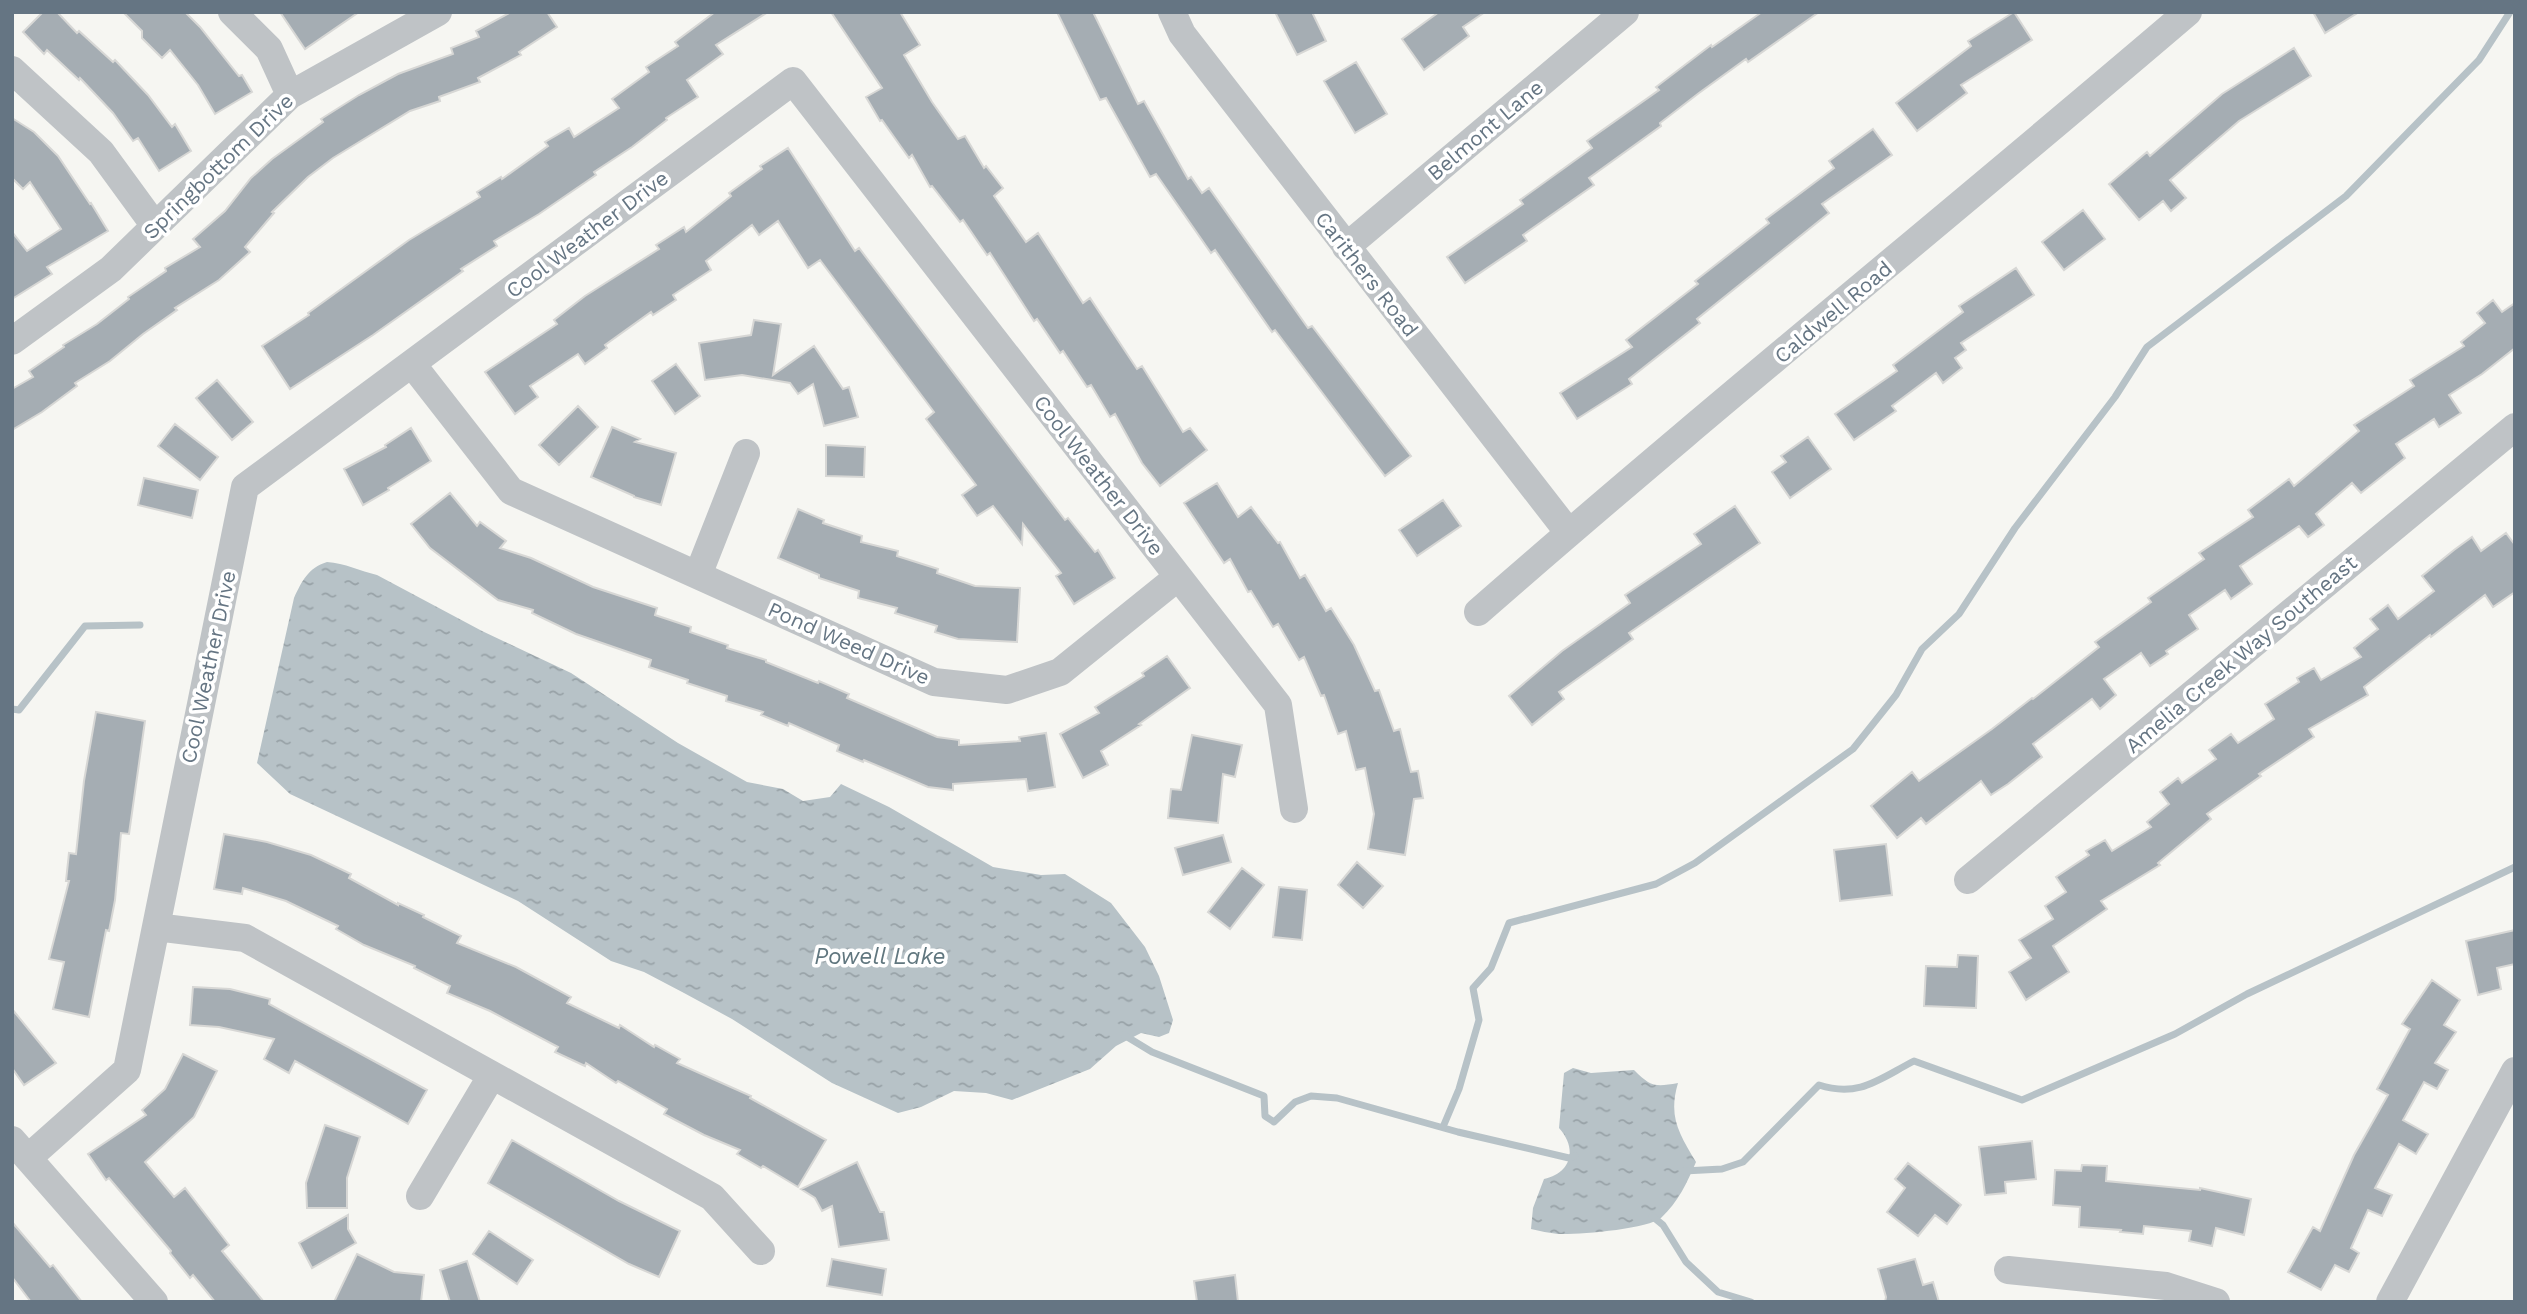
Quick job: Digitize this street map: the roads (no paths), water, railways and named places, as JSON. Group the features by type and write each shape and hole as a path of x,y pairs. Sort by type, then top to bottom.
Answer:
{"street":[{"path":"232,12 269,49 290,95"},
{"name":"Springbottom Drive","path":"12,341 111,269 290,95 438,12"},
{"name":"Carithers Road","path":"1172,12 1182,34 1569,533"},
{"name":"Belmont Lane","path":"1346,247 1625,12"},
{"name":"Caldwell Road","path":"1478,612 2188,12"},
{"path":"12,70 101,152 155,226"},
{"name":"Cool Weather Drive","path":"20,1149 127,1070 245,487 793,81 1278,705 1294,809"},
{"name":"Pond Weed Drive","path":"412,363 510,491 934,682 1007,690 1060,672 1178,577"},
{"name":"Amelia Creek Way Southeast","path":"1968,880 2515,427"},
{"path":"698,575 746,453"},
{"path":"156,927 245,938 712,1197 761,1251"},
{"path":"2390,1302 2515,1071"},
{"path":"420,1196 492,1075"},
{"path":"20,1149 154,1302"},
{"path":"2008,1270 2166,1286 2216,1302"}],"water":[{"name":"Powell Lake","path":"327,562 377,575 482,631 571,673 678,743 747,782 783,789 803,801 830,797 841,784 889,807 993,867 1041,875 1065,874 1111,903 1145,947 1159,976 1173,1020 1169,1033 1159,1037 1141,1033 1116,1046 1090,1069 1012,1100 986,1093 954,1091 921,1107 898,1113 832,1083 732,1019 684,993 644,972 611,961 518,901 290,794 257,763 294,598 310,572"},
{"path":"1573,1068 1591,1073 1634,1070 1654,1084 1678,1083 1674,1106 1677,1124 1696,1162 1672,1205 1654,1222 1596,1232 1558,1234 1531,1229 1533,1208 1544,1179 1560,1171 1569,1159 1568,1144 1559,1128 1564,1073"}],"waterway":[{"path":"1443,1127 1459,1089 1479,1020 1473,988 1491,968 1509,923 1656,884 1695,863 1853,749 1896,695 1922,649 1959,614 2015,528 2115,397 2147,347 2346,196 2479,60 2510,12"},
{"path":"12,709 19,710 85,626 140,625"},
{"path":"1684,1171 1722,1169 1743,1162 1819,1085 1857,1088 1879,1080 1914,1061 2022,1100 2175,1034 2247,994 2515,867"},
{"path":"1124,1035 1152,1052 1264,1096 1265,1116 1274,1122 1295,1102 1311,1096 1337,1098 1458,1132 1569,1158 1575,1156"},
{"path":"1652,1216 1663,1225 1686,1262 1718,1292 1751,1302"}]}
